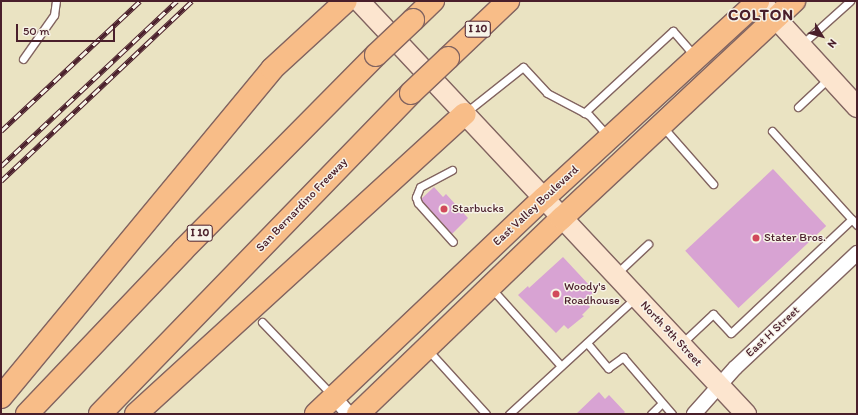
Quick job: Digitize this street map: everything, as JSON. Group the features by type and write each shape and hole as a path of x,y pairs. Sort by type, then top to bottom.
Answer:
{"main road":[{"path":"1,397 272,69 346,1"},
{"name":"North 9th Street","path":"359,1 746,414"},
{"name":"I 10","path":"27,414 183,250 376,55 433,1"},
{"name":"San Bernardino Freeway","path":"100,414 411,93 508,1"},
{"path":"759,1 857,107"},
{"name":"East Valley Boulevard","path":"316,414 544,198 759,1"},
{"path":"358,414 562,218 794,1"},
{"path":"136,414 464,114"}],"street":[{"name":"East H Street","path":"694,414 719,386 857,253"},
{"path":"334,397 349,414"}],"lane":[{"path":"23,60 54,15 56,1"},
{"path":"800,46 850,1"},
{"path":"584,113 673,31 696,58"},
{"path":"464,114 523,67 547,93 589,115 609,138"},
{"path":"798,107 830,78"},
{"path":"662,126 713,184"},
{"path":"681,344 714,314 731,333 855,222 772,131"},
{"path":"452,170 420,187 416,196 418,203 453,242"},
{"path":"615,274 648,244"},
{"path":"490,288 561,366"},
{"path":"509,414 637,297"},
{"path":"262,322 334,397"},
{"path":"587,343 608,368 623,357 661,404 672,414"},
{"path":"427,349 486,414"},
{"path":"651,414 661,404"}],"building":[{"name":"Stater Bros.","path":"773,169 826,226 738,308 685,251"},
{"name":"Starbucks","path":"434,187 443,197 446,194 468,218 452,234 420,200"},
{"name":"Woody's Roadhouse","path":"563,257 590,286 588,287 593,293 586,300 590,307 582,315 584,316 568,329 564,325 556,333 518,295 528,286 529,288"},
{"path":"599,392 605,399 609,395 625,412 623,414 576,414"}],"railway":[{"path":"1,131 140,1"},
{"path":"1,166 177,1"},
{"path":"1,181 192,1"}],"place":[{"name":"Starbucks","path":"444,209"},
{"name":"Stater Bros.","path":"756,238"},
{"name":"Woody's Roadhouse","path":"556,294"}],"district":[{"name":"COLTON","path":"761,15"}]}
